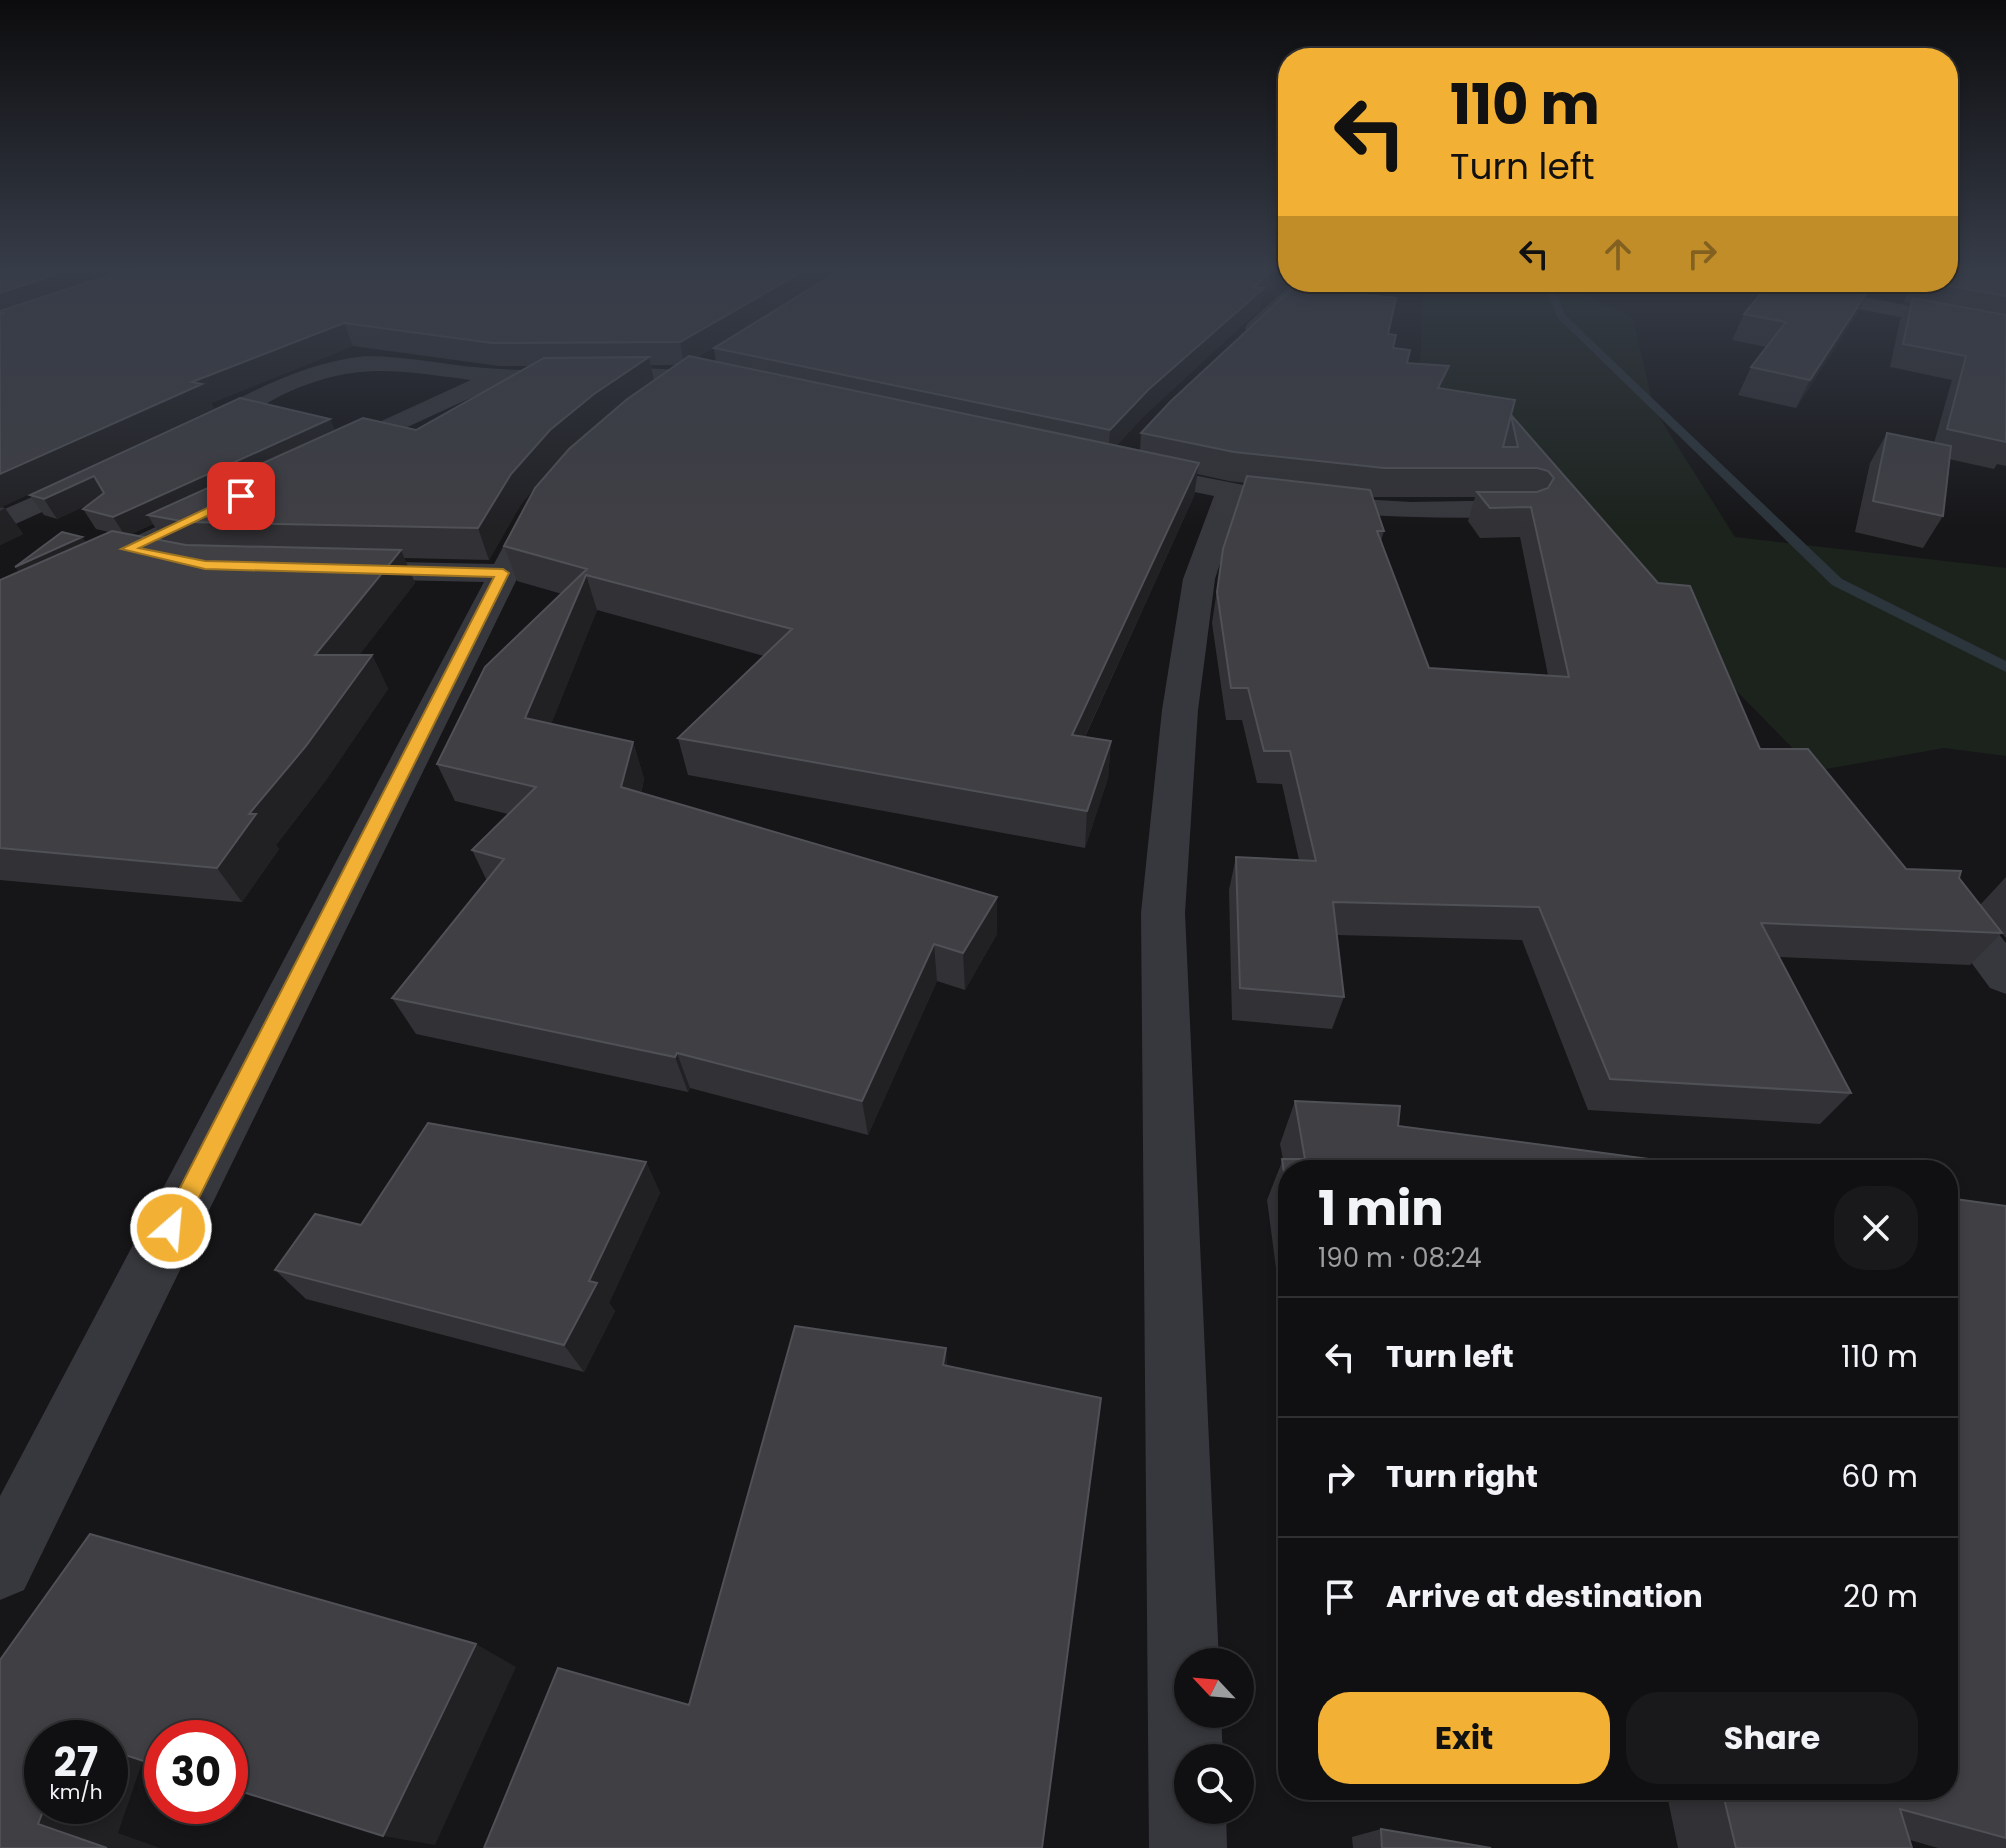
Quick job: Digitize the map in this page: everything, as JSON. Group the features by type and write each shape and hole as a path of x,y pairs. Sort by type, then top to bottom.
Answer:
{"street":[{"path":"640,411 723,354"},
{"path":"174,439 313,374 348,365 380,364 499,376 690,375 752,388"},
{"path":"313,462 499,376"},
{"path":"1125,455 1115,467 1229,492 1376,509 1526,509"},
{"path":"4,520 119,466"},
{"path":"0,1566 529,519 558,480"},
{"path":"1188,1848 1163,913 1180,710 1199,579 1229,492"},
{"path":"0,611 241,496"},
{"path":"4,520 53,530"},
{"path":"82,538 167,560"},
{"path":"328,569 503,573"},
{"path":"1954,909 2006,976"}],"shaded area":[{"path":"1420,354 1641,354 1654,409 1735,537 2006,568 2006,756 1944,748 1815,771 1420,368"}],"building":[{"path":"0,354 264,354 192,382 202,384 0,474"},
{"path":"744,354 1189,354 1148,390 1110,430"},
{"path":"1221,354 1409,354 1407,363 1449,366 1438,388 1515,400 1511,415 1658,583 1690,586 1760,749 1808,749 1906,869 1961,871 1959,878 2002,933 1761,923 1851,1093 1610,1079 1539,907 1333,902 1344,997 1240,988 1236,857 1316,861 1290,751 1264,751 1248,688 1231,688 1217,592 1223,549 1247,476 1370,490 1384,531 1377,531 1429,668 1569,677 1531,507 1490,508 1477,492 1537,492 1548,488 1554,478 1548,471 1537,468 1384,468 1234,452 1141,433","holes":["1511,415 1518,447 1503,447"]},
{"path":"1761,354 1827,354 1810,380 1751,367"},
{"path":"1957,354 2006,354 2006,442 1947,429 1966,356"},
{"path":"689,356 1199,463 1072,735 1111,741 1087,811 678,738 792,629 586,575 525,718 633,742 621,787 997,897 963,953 934,944 862,1101 677,1053 675,1057 392,998 504,859 472,850 536,787 437,764 485,667 587,569 504,546 535,488 569,449 626,400"},
{"path":"649,357 594,394 550,430 511,474 478,528 187,522 148,515 363,418 416,430 544,358"},
{"path":"240,398 330,419 113,517 83,509 104,493 94,476 44,499 30,495"},
{"path":"1887,433 1951,446 1943,516 1873,501"},
{"path":"112,531 186,545 401,550 315,655 372,655 306,746 249,814 256,814 217,868 0,848 0,580"},
{"path":"62,532 82,537 15,567"},
{"path":"1295,1101 1400,1106 1398,1126 1656,1160 1282,1159 1305,1159"},
{"path":"428,1123 646,1162 589,1281 597,1283 564,1345 275,1270 315,1214 361,1225"},
{"path":"1958,1199 2006,1206 2006,1838 1900,1809 1912,1848 1736,1848 1724,1800 1958,1800"},
{"path":"795,1326 946,1348 943,1365 1101,1398 1042,1848 484,1848 558,1668 689,1705"},
{"path":"90,1534 476,1644 383,1836 248,1794 248,1720 144,1720 144,1761 128,1756 128,1720 24,1720 24,1824 38,1824 107,1848 0,1848 0,1660"},
{"path":"1381,1829 1491,1848 1382,1848"}],"waterway":[{"path":"1601,354 1837,582 2006,667"}],"route":[{"path":"171,1228 503,573 248,568 167,560 127,549 241,496"}]}
